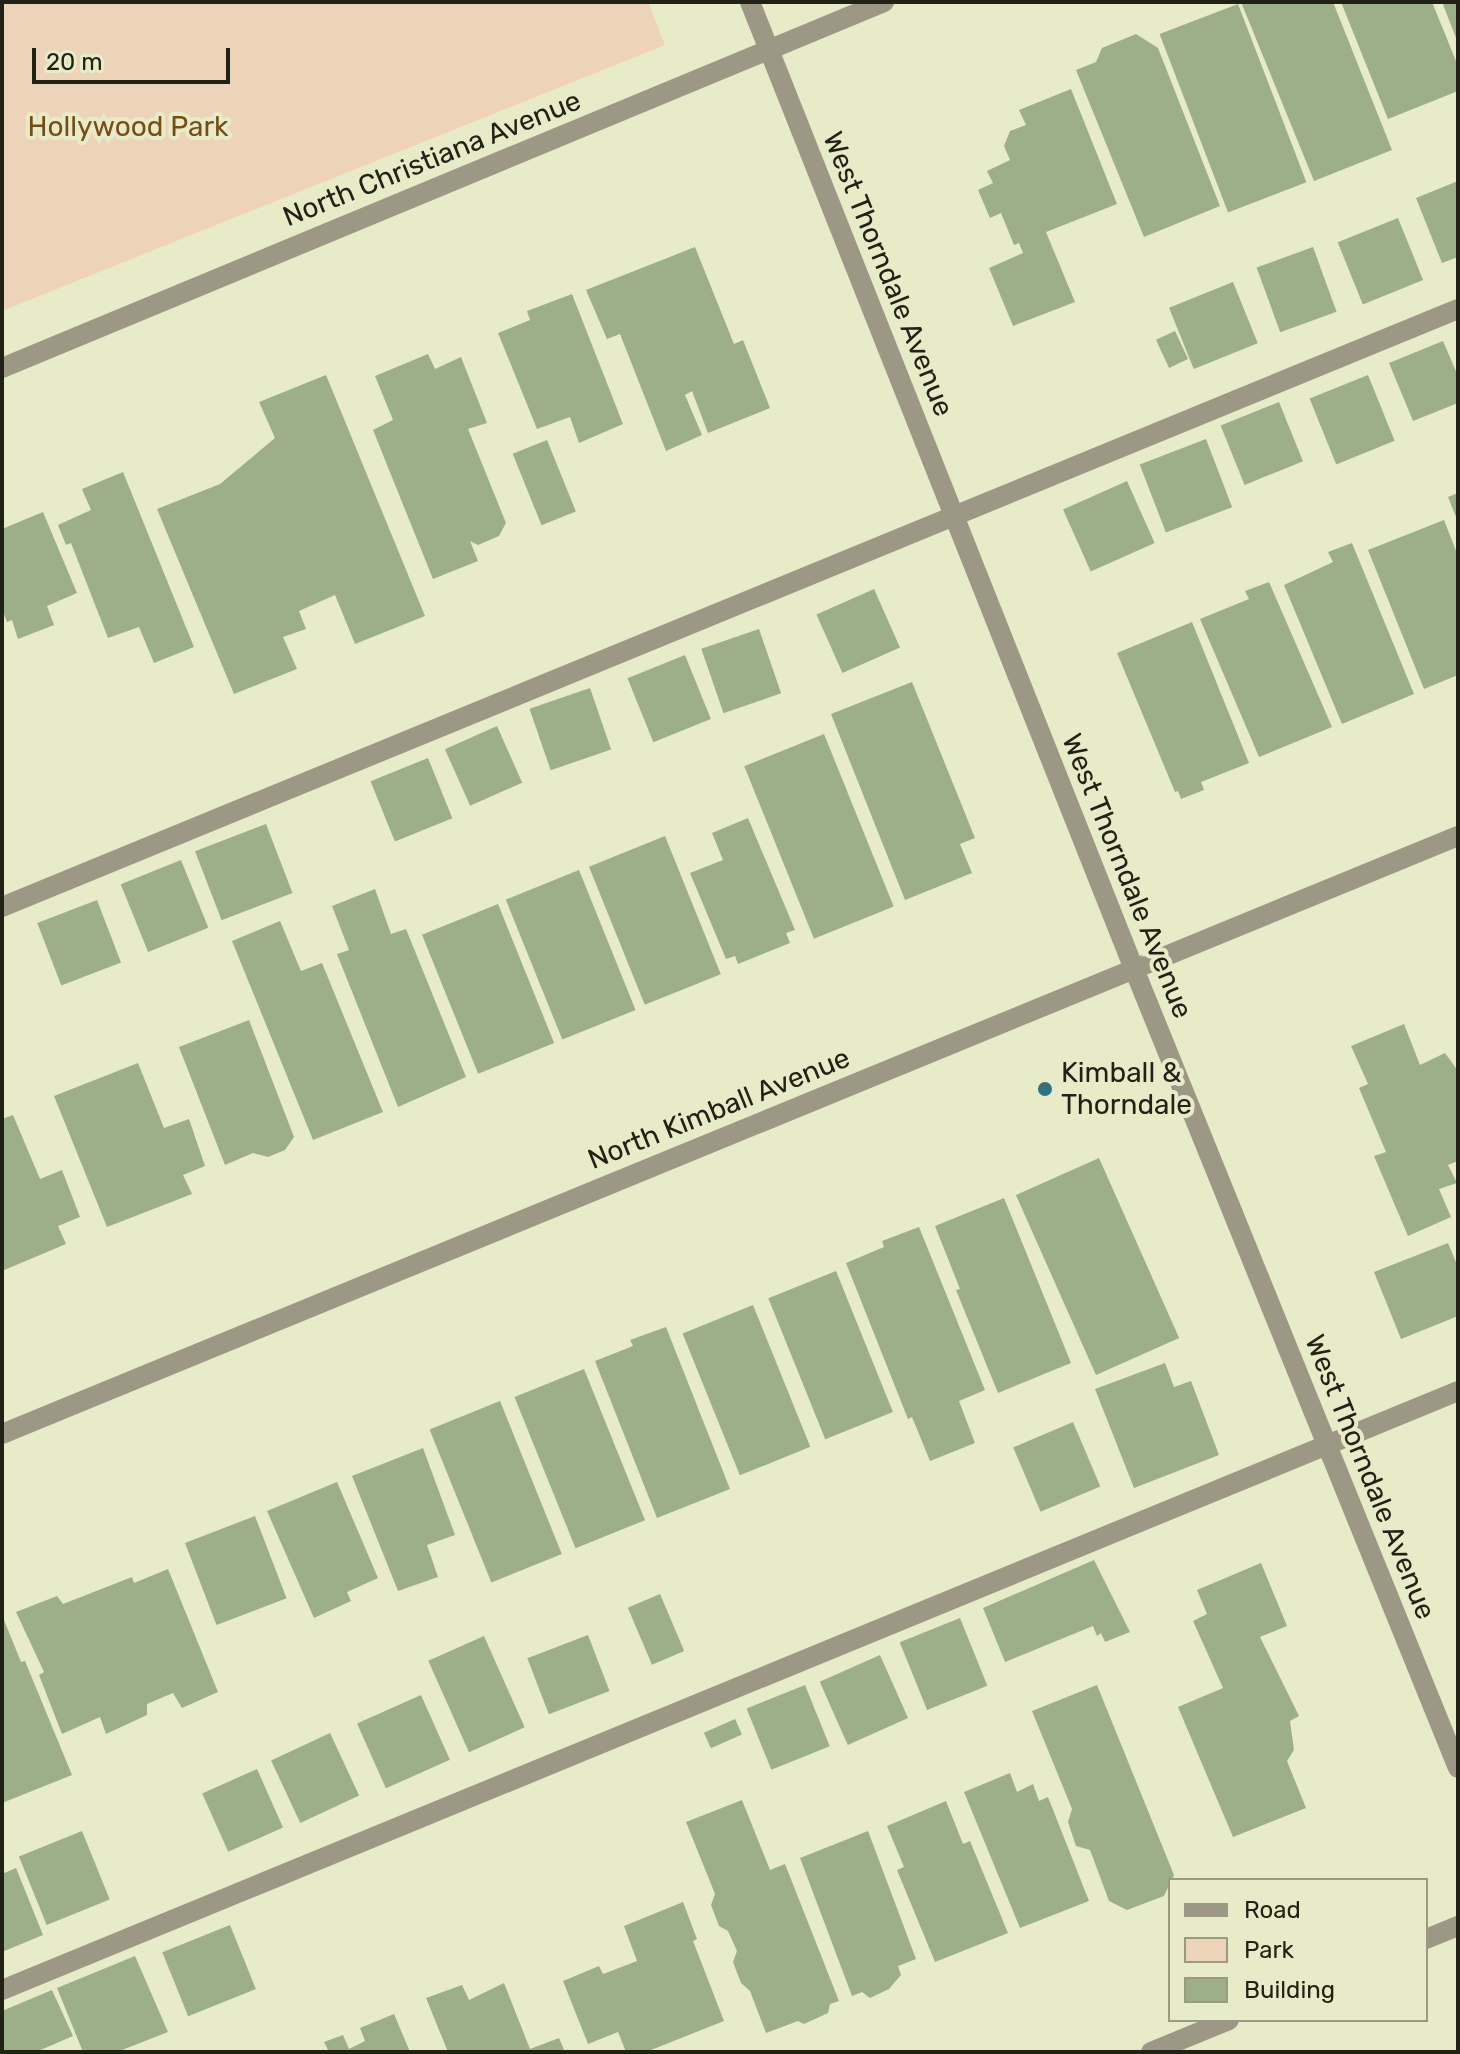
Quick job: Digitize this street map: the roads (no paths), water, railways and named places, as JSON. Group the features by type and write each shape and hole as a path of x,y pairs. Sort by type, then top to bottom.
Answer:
{"street":[{"name":"West Thorndale Avenue","path":"750,2 1134,969 1458,1768"},
{"name":"North Christiana Avenue","path":"2,368 884,2"},
{"path":"2,907 1458,309"},
{"name":"North Kimball Avenue","path":"2,1434 1458,836"},
{"path":"2,1990 1458,1391"},
{"path":"1428,1938 1458,1926"},
{"path":"1151,2052 1224,2022"}],"place":[{"name":"Kimball & Thorndale","path":"1045,1089"}],"park label":[{"name":"Hollywood Park","path":"128,127"}]}
